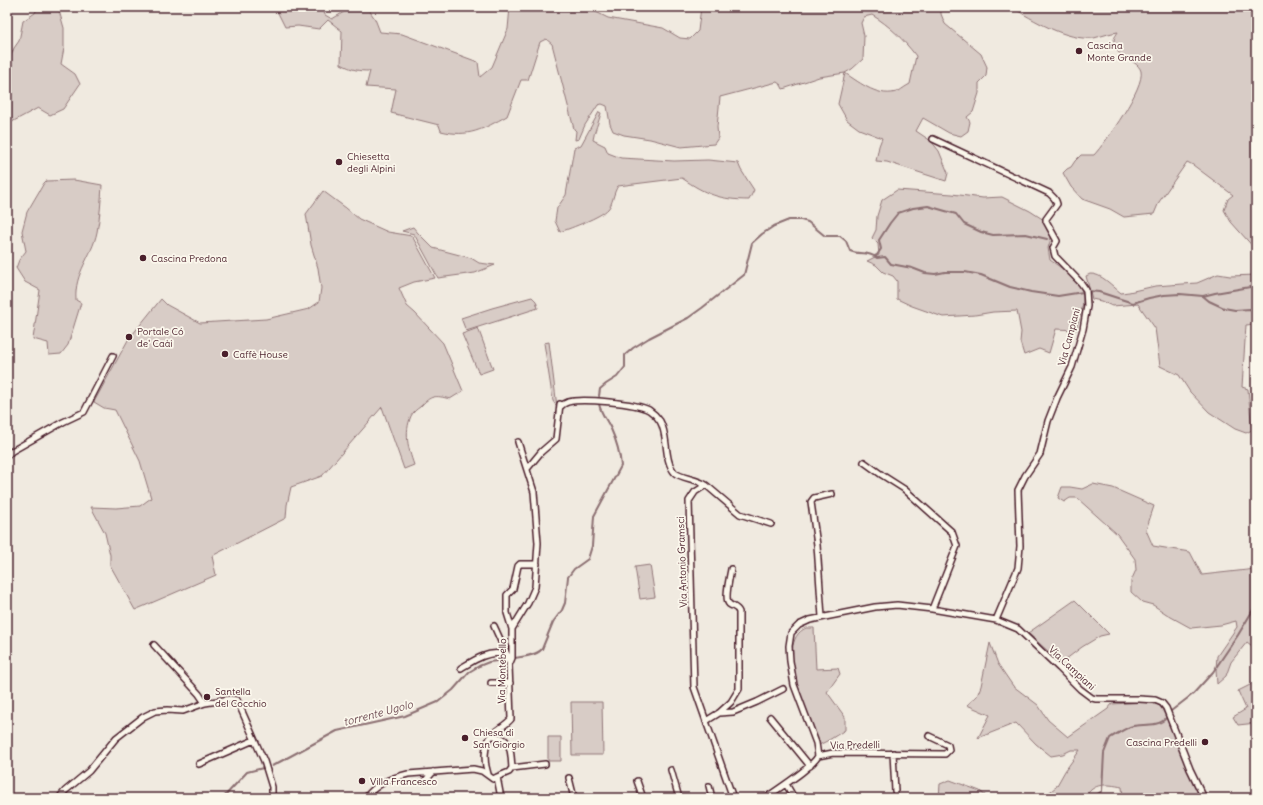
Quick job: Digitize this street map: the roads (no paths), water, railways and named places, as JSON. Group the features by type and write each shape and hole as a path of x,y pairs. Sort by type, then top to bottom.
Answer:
{"street":[{"name":"Via Campiani","path":"933,138 1036,187 1054,198 1057,204 1046,219 1057,241 1053,250 1055,256 1081,282 1086,290 1087,306 1083,329 1072,366 1048,421 1040,454 1025,476 1018,490 1020,546 1018,568 996,620"},
{"path":"7,456 12,451 63,422 84,412 113,356"},
{"path":"527,470 541,452 556,439 560,405 568,402 598,400 636,406 649,410 660,421 670,466 677,474 706,485 740,514 771,524"},
{"name":"Via Montebello","path":"492,735 511,719 509,661 512,658 512,629 528,603 535,588 538,543 536,509 534,492 518,442"},
{"path":"864,462 904,489 952,532 957,546 932,609"},
{"name":"Via Antonio Gramsci","path":"706,485 695,492 689,501 694,687 733,798"},
{"path":"822,617 817,545 811,502 814,498 832,494"},
{"path":"512,629 507,613 507,595 513,589 518,566 520,564 537,564"},
{"path":"706,721 719,713 731,702 738,689 739,612 738,608 729,604 726,599 732,569"},
{"name":"Via Campiani","path":"818,756 816,743 794,685 789,646 791,633 799,625 810,620 875,607 897,605 932,609 996,620 1018,629 1080,689 1092,698 1102,700 1155,700 1162,703 1166,708 1190,769 1204,798"},
{"path":"494,626 509,661"},
{"path":"154,645 195,689 205,703"},
{"path":"461,668 481,656 500,654 509,661"},
{"path":"491,683 510,683"},
{"path":"719,713 733,712 783,689"},
{"path":"59,798 88,771 116,738 143,717 155,711 183,711 205,703 230,699 237,700 264,761 272,787 272,798"},
{"path":"770,716 810,766"},
{"path":"488,774 484,758 492,735 502,738 508,743 510,770"},
{"name":"Via Predelli","path":"818,756 833,752 945,754 949,750 948,745 929,736"},
{"path":"199,764 254,740"},
{"name":"Via Predelli","path":"893,753 895,791"},
{"path":"763,798 767,797 810,766 815,762 818,756"},
{"path":"495,778 510,770 545,764"},
{"path":"365,798 374,788 384,781 408,774 473,770 482,771 495,778 501,798"},
{"path":"671,770 679,798"},
{"path":"426,780 433,772"},
{"path":"569,778 574,798"},
{"path":"637,781 643,798"},
{"path":"786,784 794,798"},
{"path":"709,786 712,798"}],"waterway":[{"path":"875,256 881,249 879,240 898,213 913,208 928,206 956,214 964,224 981,232 993,235 1026,234 1047,239"},
{"path":"599,396 600,389 617,377 625,367 625,355 649,338 688,318 744,275 752,243 774,226 789,220 801,220 808,222 825,236 840,236 846,241 850,251 870,254 877,258 885,257 891,264 912,268 925,273 935,274 945,272 965,272 981,275 1010,287 1058,296 1083,292"},
{"path":"1203,296 1256,286"},
{"path":"1089,291 1099,292 1133,303 1164,295 1180,294 1203,296 1209,301 1224,308 1235,310 1250,309 1256,313"},
{"name":"torrente Ugolo","path":"514,658 533,655 542,649 553,622 562,610 565,603 568,577 574,569 588,559 592,546 594,516 621,466 615,438 599,404"},
{"path":"1171,711 1193,694 1213,672 1256,605"},
{"name":"torrente Ugolo","path":"272,766 337,731 405,716 438,702 453,690 469,672 489,662 505,660"},
{"path":"1092,798 1102,791 1104,753 1110,738 1130,727 1155,724 1166,718"},
{"path":"223,798 247,772 263,768"}],"place":[{"name":"Cascina Monte Grande","path":"1079,51"},
{"name":"Chiesetta degli Alpini","path":"339,162"},
{"name":"Cascina Predona","path":"143,258"},
{"name":"Portale Có de' Caàì","path":"129,337"},
{"name":"Caffè House","path":"225,354"},
{"name":"Santella del Cocchio","path":"207,697"},
{"name":"Chiesa di San Giorgio","path":"465,738"},
{"name":"Cascina Predelli","path":"1205,742"},
{"name":"Villa Francesco","path":"362,781"}]}
